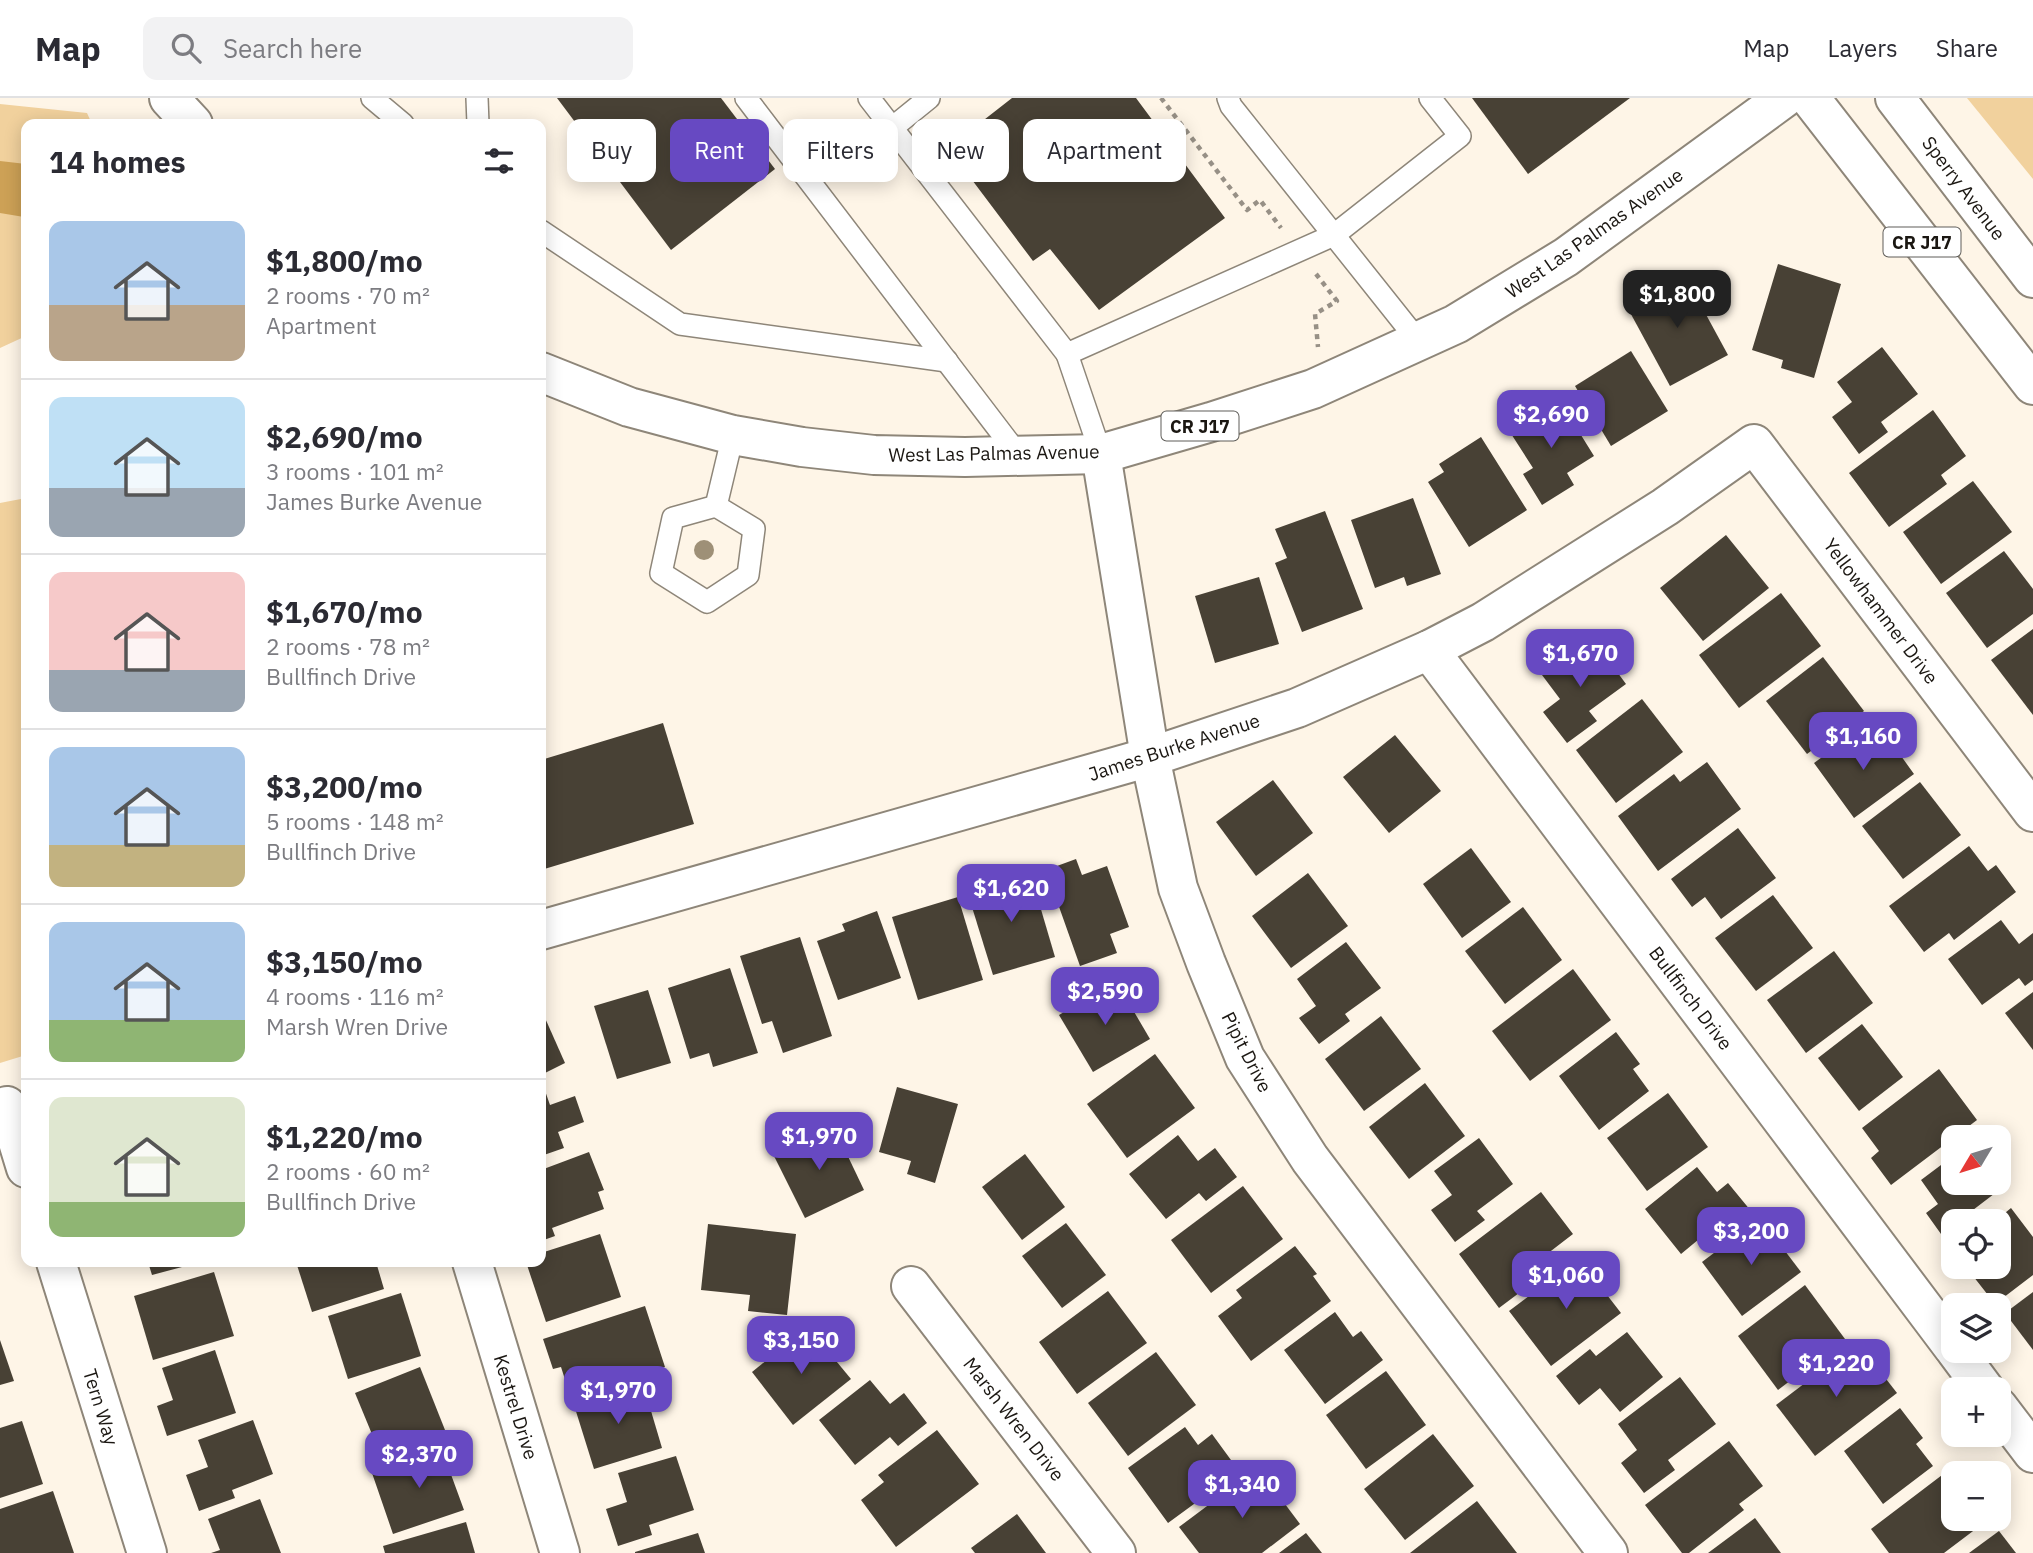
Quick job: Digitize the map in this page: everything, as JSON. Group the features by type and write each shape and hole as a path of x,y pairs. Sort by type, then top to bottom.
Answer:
{"street":[{"path":"169,98 188,119"},
{"name":"West Las Palmas Avenue","path":"546,374 629,407 733,435 802,447 874,455 1101,454 1313,389 1456,324 1566,257 1784,98"},
{"name":"CR J17","path":"1810,98 2033,386"},
{"name":"Sperry Avenue","path":"1895,98 2033,278"},
{"name":"James Burke Avenue","path":"546,929 1150,757 1297,708 1429,650 1483,622 1665,508 1755,444"},
{"name":"Yellowhammer Drive","path":"1755,444 2033,812"},
{"name":"Pipit Drive","path":"1101,454 1150,757 1178,888 1245,1058 1310,1160 1608,1553"},
{"name":"Bullfinch Drive","path":"1429,650 1941,1330"},
{"path":"11,1104 21,1147"},
{"name":"Tern Way","path":"58,1267 147,1553"},
{"name":"Kestrel Drive","path":"474,1267 560,1553"},
{"name":"Marsh Wren Drive","path":"911,1286 1116,1553"},
{"path":"2011,1424 2033,1453"}],"lane":[{"path":"372,98 396,119"},
{"path":"477,98 478,119"},
{"path":"746,98 1019,456"},
{"path":"869,98 885,119"},
{"path":"898,123 929,98"},
{"path":"1228,98 1231,106 1419,342"},
{"path":"1067,354 1334,236 1460,136 1430,98"},
{"path":"898,136 1067,354 1101,454"},
{"path":"546,234 680,324 947,361"},
{"path":"716,506 733,435"},
{"path":"716,506 754,530 748,575 707,601 661,573 673,518 716,506"}],"path":[{"path":"1161,98 1247,210 1259,200 1337,300 1315,314 1318,352"}],"shaded area":[{"path":"1967,98 2033,98 2033,179"},
{"path":"0,104 87,113 90,119 21,119 21,338 0,348"},
{"path":"0,161 21,163 21,216 0,213"},
{"path":"21,499 21,1057 0,1063 0,503"}],"building":[{"path":"557,98 721,98 737,119 670,119 670,182 758,182 671,250 620,182 656,182 656,119 573,119"},
{"path":"1012,98 1136,98 1152,119 1023,119 1023,182 1186,182 1186,165 1225,218 1099,310 1050,249 1033,261 974,182 1009,182 1009,119 985,119"},
{"path":"1472,98 1630,98 1528,174"},
{"path":"769,161 775,169 769,174"},
{"path":"1778,264 1841,284 1814,378 1781,368 1783,360 1752,350"},
{"path":"1684,274 1728,355 1670,386 1626,305"},
{"path":"1882,347 1918,394 1881,422 1888,432 1859,454 1832,417 1852,402 1837,382"},
{"path":"1631,351 1668,411 1611,446 1575,386"},
{"path":"1558,398 1594,456 1567,473 1574,485 1542,505 1523,474 1533,468 1508,429"},
{"path":"1933,410 1966,456 1941,475 1947,484 1889,527 1849,473"},
{"path":"1481,437 1527,510 1469,547 1428,482 1444,472 1439,464"},
{"path":"1973,481 2012,532 1941,584 1903,532"},
{"path":"1413,498 1441,574 1407,586 1404,577 1375,588 1351,520"},
{"path":"1325,511 1363,609 1302,632 1275,563 1287,558 1275,529"},
{"path":"1726,535 1769,588 1703,641 1660,588"},
{"path":"2004,551 2033,589 2033,614 1987,648 1946,593"},
{"path":"1259,577 1279,644 1215,663 1195,596"},
{"path":"1781,593 1821,646 1739,708 1699,655"},
{"path":"2033,629 2033,715 1991,660"},
{"path":"1592,638 1626,684 1589,711 1597,721 1567,743 1543,712 1560,699 1542,675"},
{"path":"1823,657 1864,711 1807,754 1766,701"},
{"path":"1642,699 1683,752 1616,803 1576,750"},
{"path":"663,723 694,824 546,868 546,758"},
{"path":"1859,730 1876,753 1891,742 1914,774 1854,818 1814,763"},
{"path":"1395,735 1441,791 1389,833 1343,777"},
{"path":"1707,762 1741,809 1658,871 1618,816 1674,774 1680,782"},
{"path":"1273,780 1313,833 1256,876 1216,822"},
{"path":"1920,782 1961,835 1903,879 1862,826"},
{"path":"1738,828 1776,878 1721,919 1705,897 1692,907 1671,879"},
{"path":"1969,846 1988,871 1996,865 2016,892 1954,940 1949,933 1924,952 1889,906"},
{"path":"1471,848 1511,902 1462,938 1423,884"},
{"path":"1076,859 1082,875 1107,866 1129,927 1110,934 1117,953 1080,966 1046,870"},
{"path":"1030,872 1055,957 993,975 967,891"},
{"path":"1308,873 1348,926 1291,968 1252,916"},
{"path":"1773,895 1813,948 1756,991 1715,938"},
{"path":"958,897 983,980 918,1000 892,917"},
{"path":"1523,907 1562,960 1505,1004 1465,951"},
{"path":"877,911 901,978 838,1000 817,941 845,931 842,924"},
{"path":"2001,920 2019,944 2033,933 2033,980 2025,986 2019,978 1982,1005 1948,959"},
{"path":"800,937 832,1036 783,1053 772,1021 762,1024 740,956"},
{"path":"1346,942 1381,988 1345,1014 1350,1021 1319,1044 1299,1018 1316,1006 1297,979"},
{"path":"1834,951 1873,1003 1806,1053 1767,1000"},
{"path":"730,968 758,1053 713,1067 709,1053 690,1059 668,988"},
{"path":"1573,969 1611,1020 1530,1081 1492,1031"},
{"path":"1116,981 1150,1039 1093,1072 1059,1015"},
{"path":"648,990 671,1063 617,1079 594,1006"},
{"path":"2033,992 2033,1050 2005,1013"},
{"path":"1381,1016 1421,1069 1364,1111 1325,1059"},
{"path":"546,1020 565,1063 546,1072"},
{"path":"1862,1024 1903,1077 1859,1111 1818,1058"},
{"path":"1616,1032 1640,1064 1633,1069 1649,1091 1599,1130 1559,1076"},
{"path":"1155,1054 1195,1108 1127,1158 1087,1104"},
{"path":"1939,1069 1977,1120 1970,1125 1941,1125 1941,1147 1891,1185 1871,1158 1879,1151 1862,1128"},
{"path":"1425,1083 1465,1136 1409,1179 1369,1127"},
{"path":"897,1087 958,1104 935,1183 907,1174 911,1161 879,1152"},
{"path":"1668,1093 1708,1147 1647,1191 1607,1138"},
{"path":"546,1094 550,1105 575,1096 584,1122 558,1132 564,1148 546,1154"},
{"path":"833,1125 864,1190 805,1218 773,1154"},
{"path":"1178,1135 1198,1161 1215,1148 1237,1177 1206,1201 1199,1193 1166,1219 1129,1174"},
{"path":"1479,1138 1513,1184 1477,1211 1485,1220 1455,1242 1431,1210 1452,1195 1434,1171"},
{"path":"589,1152 604,1190 598,1192 604,1209 552,1228 555,1236 546,1239 546,1168"},
{"path":"1025,1154 1065,1207 1022,1240 982,1187"},
{"path":"1941,1165 1941,1195 1993,1195 1974,1209 1941,1209 1941,1234 1926,1213 1938,1204 1921,1180"},
{"path":"1697,1167 1717,1192 1728,1183 1751,1211 1724,1234 1716,1225 1681,1254 1645,1209"},
{"path":"1243,1186 1283,1239 1211,1293 1171,1240"},
{"path":"1541,1192 1573,1234 1547,1254 1556,1265 1499,1308 1459,1254"},
{"path":"2010,1209 2033,1237 2033,1275 2009,1293 1986,1293 1975,1279 2011,1279"},
{"path":"1760,1218 1801,1272 1742,1316 1702,1262"},
{"path":"1066,1223 1106,1275 1062,1308 1022,1256"},
{"path":"708,1224 796,1234 787,1315 748,1311 750,1295 701,1290"},
{"path":"600,1234 621,1297 546,1322 528,1267 546,1267 546,1251"},
{"path":"1295,1246 1317,1274 1313,1276 1331,1301 1251,1361 1218,1316 1242,1298 1236,1290"},
{"path":"1588,1252 1599,1266 1590,1273 1621,1313 1551,1366 1509,1311"},
{"path":"150,1267 182,1267 152,1275"},
{"path":"298,1267 377,1267 384,1289 312,1312"},
{"path":"214,1272 234,1336 153,1360 134,1296"},
{"path":"1805,1285 1845,1339 1778,1390 1738,1336"},
{"path":"1108,1291 1147,1343 1077,1394 1039,1342"},
{"path":"2033,1292 2033,1350 2011,1321 2011,1308"},
{"path":"401,1293 421,1356 348,1379 328,1316"},
{"path":"645,1306 665,1367 571,1398 561,1367 553,1369 543,1339"},
{"path":"1335,1312 1353,1337 1361,1331 1383,1360 1325,1404 1284,1350"},
{"path":"808,1327 851,1379 793,1425 752,1372"},
{"path":"1627,1332 1663,1377 1620,1412 1600,1388 1579,1405 1556,1376 1590,1349 1596,1356"},
{"path":"0,1340 14,1381 0,1385"},
{"path":"1858,1343 1897,1393 1815,1456 1776,1405"},
{"path":"215,1350 236,1413 167,1436 157,1406 173,1400 162,1368"},
{"path":"1156,1352 1196,1405 1128,1456 1088,1403"},
{"path":"420,1367 445,1430 381,1456 355,1393"},
{"path":"1386,1371 1426,1425 1366,1469 1326,1415"},
{"path":"1680,1377 1716,1424 1668,1460 1675,1470 1644,1493 1621,1463 1637,1450 1618,1424"},
{"path":"870,1380 890,1404 904,1393 927,1423 898,1446 890,1437 855,1465 819,1420"},
{"path":"643,1384 662,1448 594,1469 574,1405"},
{"path":"1900,1408 1923,1438 1916,1444 1933,1466 1883,1504 1844,1451"},
{"path":"253,1420 273,1474 232,1490 235,1498 199,1511 186,1475 208,1467 198,1440"},
{"path":"22,1421 43,1484 0,1498 0,1428"},
{"path":"1185,1427 1198,1445 1212,1434 1239,1471 1168,1523 1128,1468"},
{"path":"937,1430 979,1484 896,1547 861,1500 884,1482 878,1475"},
{"path":"1433,1434 1474,1486 1405,1540 1364,1489"},
{"path":"1729,1441 1763,1486 1739,1504 1744,1510 1689,1553 1682,1553 1645,1505"},
{"path":"450,1446 457,1466 449,1469 464,1510 393,1534 372,1473"},
{"path":"676,1456 694,1510 649,1525 652,1535 618,1546 606,1509 627,1502 618,1473"},
{"path":"1258,1468 1300,1524 1262,1553 1199,1553 1179,1527"},
{"path":"1941,1476 1941,1531 1973,1531 1944,1553 1889,1553 1871,1529"},
{"path":"53,1491 74,1553 0,1553 0,1509"},
{"path":"260,1499 281,1553 211,1553 220,1550 208,1519"},
{"path":"1477,1501 1517,1553 1410,1553"},
{"path":"1017,1514 1046,1553 975,1553 971,1548"},
{"path":"1755,1518 1781,1553 1708,1553"},
{"path":"466,1522 475,1553 385,1553 383,1546"},
{"path":"1999,1531 2016,1553 1969,1553"},
{"path":"698,1533 705,1553 635,1553 635,1552"},
{"path":"1306,1533 1322,1553 1279,1553"}]}
